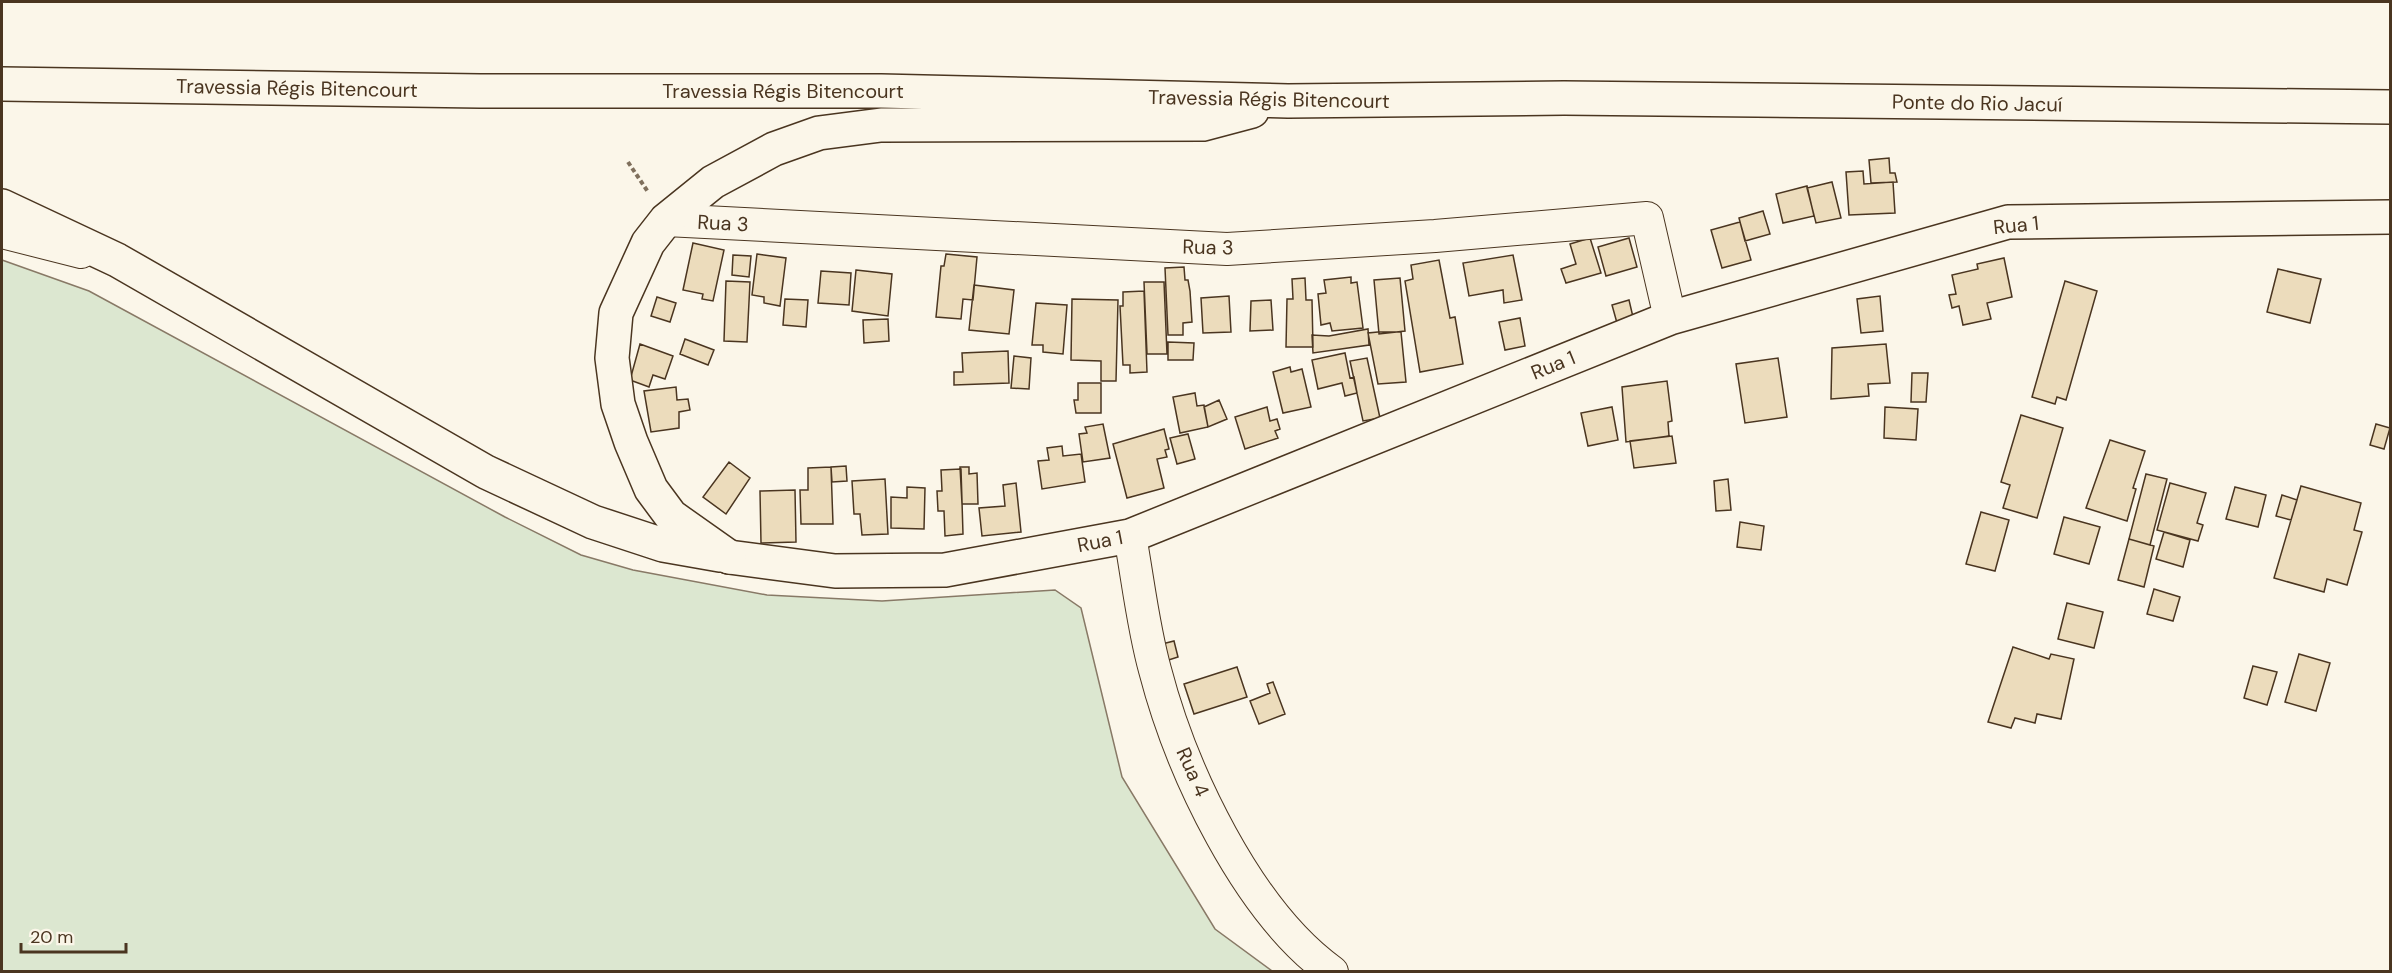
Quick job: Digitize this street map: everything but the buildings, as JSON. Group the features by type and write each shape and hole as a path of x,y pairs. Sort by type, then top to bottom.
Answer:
{"main road":[{"name":"Travessia Régis Bitencourt","path":"2,84 480,91 881,91 1288,101 1564,98"},
{"name":"Ponte do Rio Jacuí","path":"1564,98 2391,107"},
{"path":"729,557 671,516 658,498 631,442 618,404 612,358 616,313 648,243 666,220 713,182 774,148 819,133 881,125 1203,124 1288,101"},
{"name":"Rua 1","path":"2,206 117,260 486,472 593,522 663,544 729,557 835,571 945,570 1130,536 1670,318 2008,222 2391,217"}],"street":[{"name":"Rua 3","path":"666,220 1227,249 1435,236 1647,218 1670,318"},
{"path":"2,232 117,260"},
{"name":"Rua 4","path":"1130,536 1155,670 1182,750 1212,815 1255,892 1315,959 1332,972"}],"green space":[{"path":"2,260 89,291 505,517 581,555 633,570 767,595 882,601 1055,590 1081,608 1122,777 1215,929 1272,971 2,971"}]}
